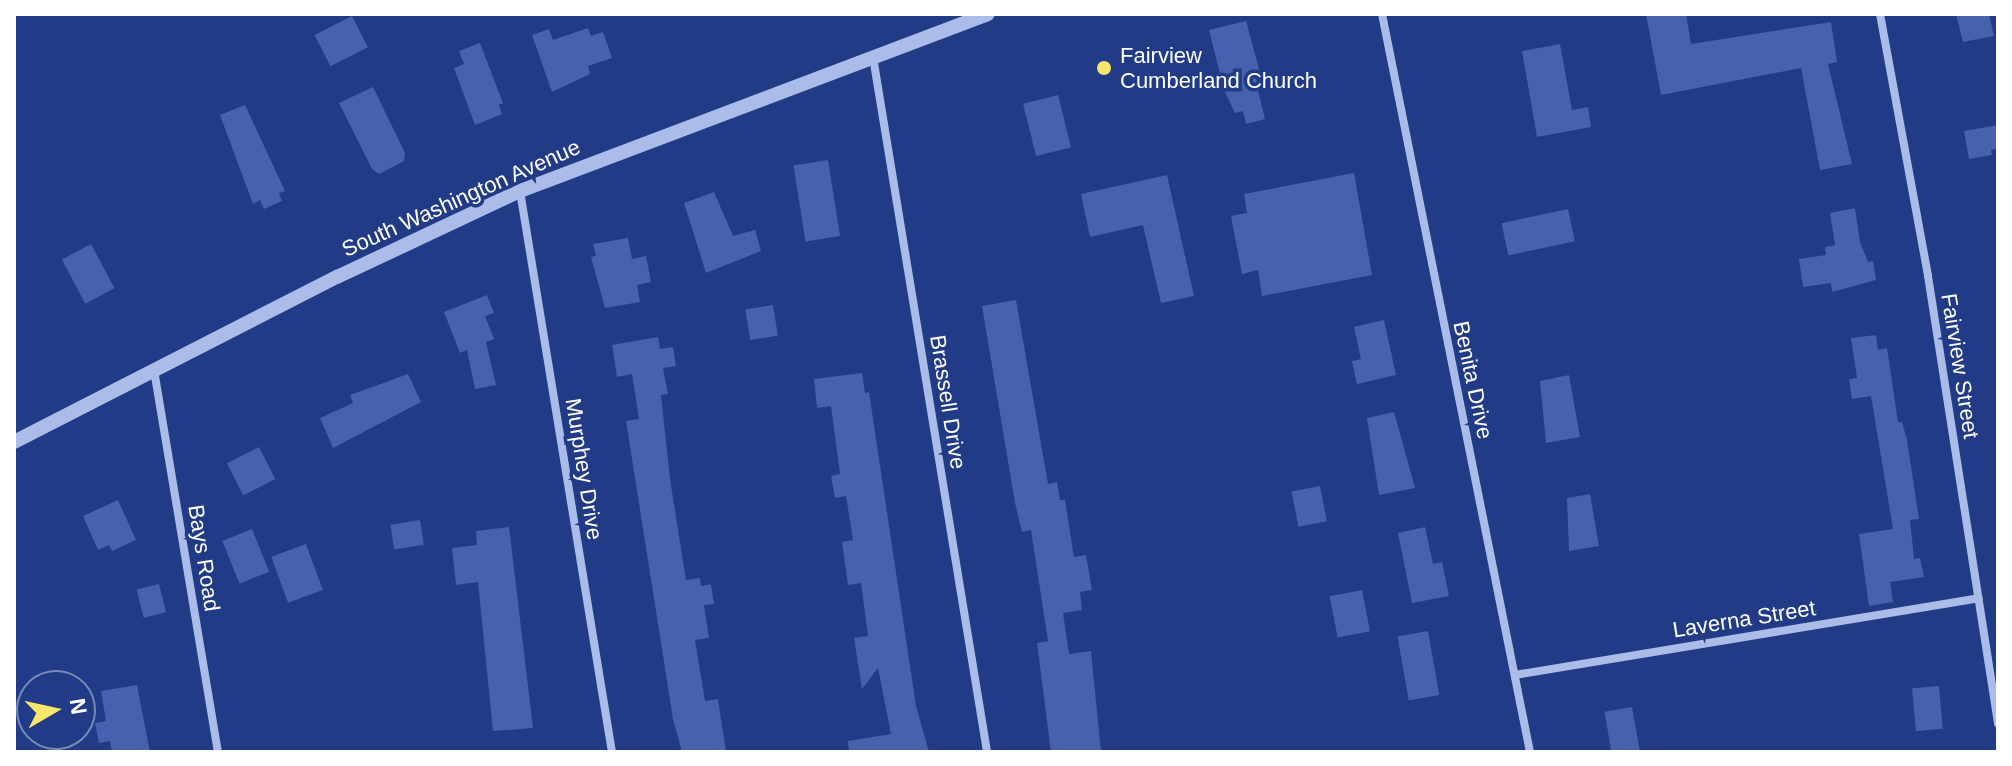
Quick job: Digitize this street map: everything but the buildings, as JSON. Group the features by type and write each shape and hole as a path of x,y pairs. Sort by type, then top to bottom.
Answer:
{"street":[{"name":"South Washington Avenue","path":"14,442 520,191 988,14"},
{"name":"Benita Drive","path":"1382,14 1530,752"},
{"name":"Fairview Street","path":"1880,14 1998,724"},
{"name":"Brassell Drive","path":"873,57 987,752"},
{"name":"Murphey Drive","path":"520,191 612,752"},
{"name":"Bays Road","path":"154,370 218,752"},
{"name":"Laverna Street","path":"1515,675 1979,598"}],"place":[{"name":"Fairview Cumberland Church","path":"1104,68"}]}
